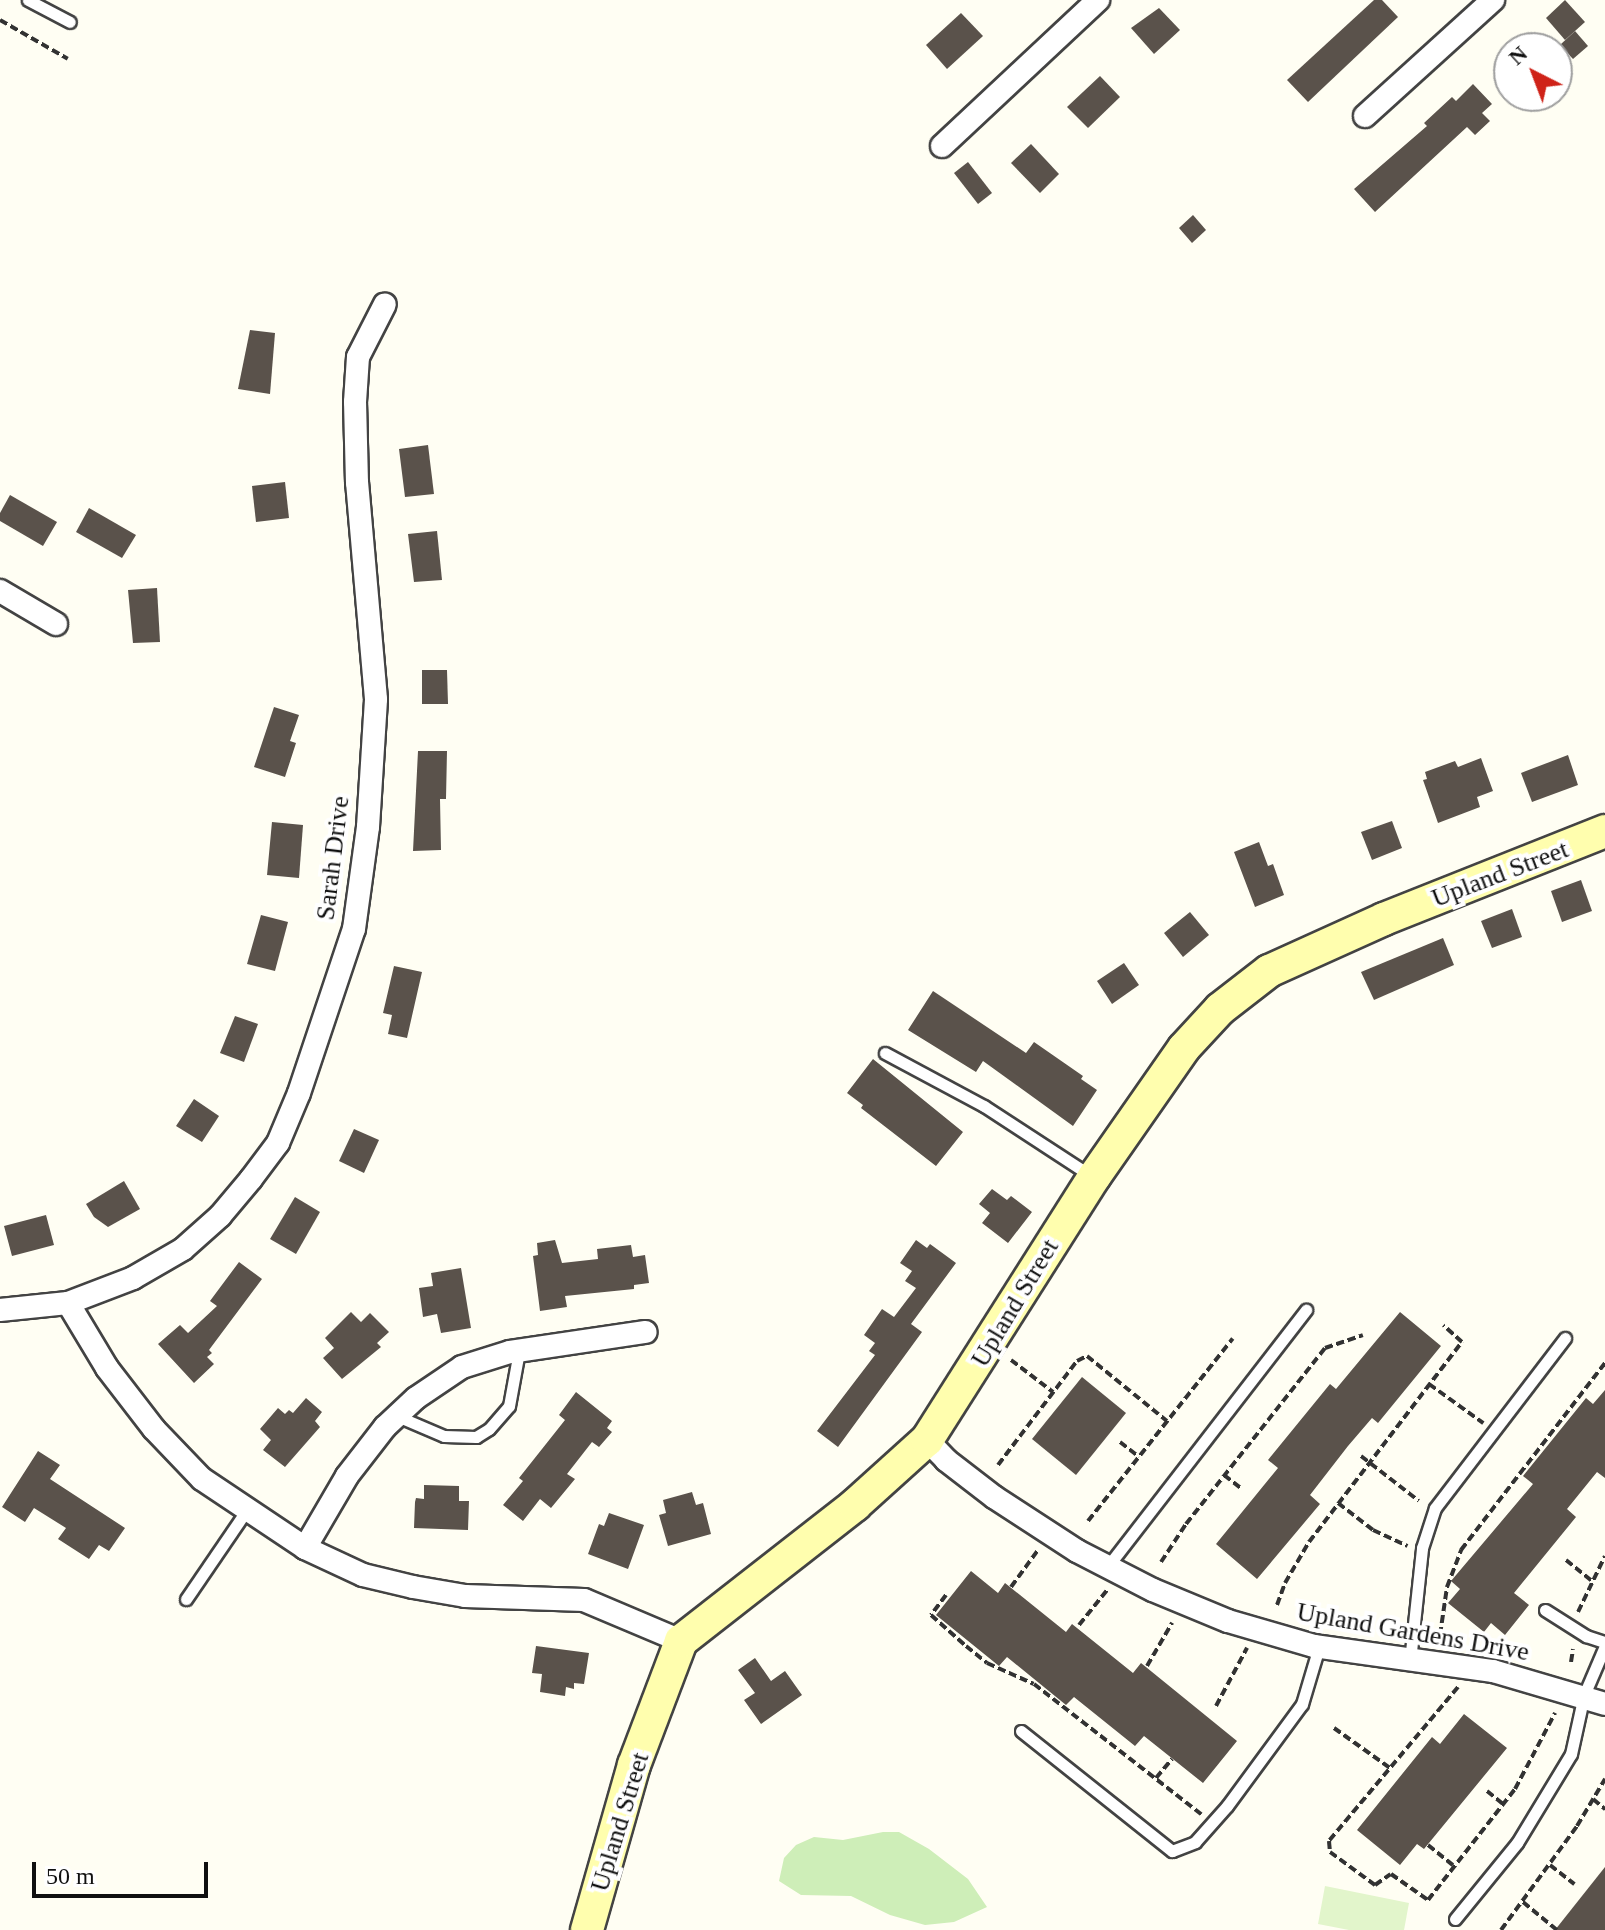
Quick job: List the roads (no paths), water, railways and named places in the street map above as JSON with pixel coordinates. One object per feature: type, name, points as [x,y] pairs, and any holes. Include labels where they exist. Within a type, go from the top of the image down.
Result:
[{"type":"street","points":[[942,146],[1098,0]]},
{"type":"street","points":[[1365,116],[1493,0]]},
{"type":"street","name":"Sarah Drive","points":[[0,1310],[68,1303],[133,1278],[183,1249],[220,1216],[278,1143],[331,1001],[354,929],[368,827],[376,699],[357,483],[355,402],[358,357],[385,304]]},
{"type":"street","points":[[0,591],[56,624]]},
{"type":"street","name":"Upland Street","points":[[587,1930],[634,1765],[681,1641],[855,1505],[927,1440],[1094,1177],[1184,1048],[1249,984],[1269,971],[1384,919],[1605,831]]},
{"type":"street","points":[[68,1303],[107,1368],[154,1429],[202,1479],[305,1548],[363,1575],[413,1587],[465,1596],[584,1600],[681,1641]]},
{"type":"street","points":[[305,1548],[347,1476],[397,1416],[416,1398],[462,1367],[519,1351],[646,1332]]},
{"type":"street","name":"Upland Gardens Drive","points":[[927,1440],[946,1460],[994,1497],[1108,1577],[1228,1621],[1319,1647],[1410,1662],[1493,1671],[1584,1695],[1605,1704]]},
{"type":"lane","points":[[28,0],[70,22]]},
{"type":"lane","points":[[885,1053],[984,1106],[1094,1177]]},
{"type":"lane","points":[[1108,1577],[1306,1310]]},
{"type":"lane","points":[[1410,1662],[1421,1551],[1435,1508],[1565,1338]]},
{"type":"lane","points":[[397,1416],[444,1436],[476,1437],[489,1429],[509,1406],[519,1351]]},
{"type":"lane","points":[[186,1599],[246,1511]]},
{"type":"lane","points":[[1455,1919],[1517,1843],[1571,1754],[1584,1695],[1605,1644],[1545,1610]]},
{"type":"lane","points":[[1021,1731],[1172,1851],[1195,1842],[1302,1704],[1319,1647]]}]
